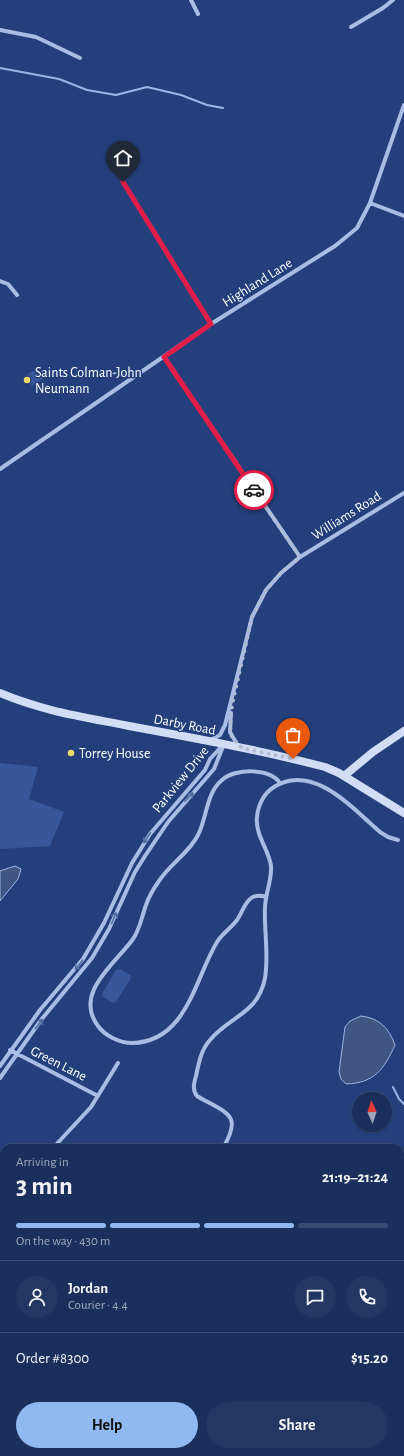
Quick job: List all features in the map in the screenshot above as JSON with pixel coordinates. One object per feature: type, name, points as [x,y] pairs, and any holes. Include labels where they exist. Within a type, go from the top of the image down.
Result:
[{"type":"main road","name":"Darby Road","points":[[0,693],[24,703],[56,713],[224,744],[325,767],[344,776],[404,813]]},
{"type":"main road","points":[[344,776],[373,752],[404,731]]},
{"type":"street","points":[[191,0],[198,14]]},
{"type":"street","points":[[351,27],[383,8],[393,0]]},
{"type":"street","points":[[0,30],[36,37],[80,58]]},
{"type":"street","name":"Highland Lane","points":[[0,469],[211,324],[334,246],[357,228],[370,203],[404,105]]},
{"type":"street","points":[[123,182],[211,324]]},
{"type":"street","points":[[370,203],[404,216]]},
{"type":"street","points":[[0,281],[8,284],[17,295]]},
{"type":"street","points":[[164,357],[300,557]]},
{"type":"street","name":"Williams Road","points":[[205,741],[213,739],[220,734],[225,725],[232,705],[252,617],[266,590],[281,573],[300,557],[404,492]]},
{"type":"street","name":"Williams Road","points":[[232,705],[231,736],[234,742],[242,748]]},
{"type":"street","name":"Parkview Drive","points":[[0,1066],[10,1050],[43,1007],[83,959],[104,923],[133,861],[150,834],[171,807],[202,773],[210,759],[224,744]]},
{"type":"street","name":"Parkview Drive","points":[[0,1078],[48,1012],[84,970],[101,944],[140,864],[152,844],[176,812],[217,765],[224,744]]},
{"type":"street","points":[[266,897],[261,895],[254,896],[244,905],[237,919],[217,941],[188,1005],[180,1016],[164,1032],[143,1041],[126,1043],[106,1034],[98,1026],[93,1017],[91,1002],[98,980],[108,966],[136,934],[147,903],[160,879],[185,853],[198,834],[207,806],[217,785],[231,774],[243,772],[272,776],[280,783]]},
{"type":"street","points":[[225,1144],[232,1133],[232,1120],[228,1115],[197,1096],[194,1091],[194,1084],[200,1057],[207,1044],[217,1033],[251,1007],[261,992],[265,978],[266,897],[271,874],[271,864],[258,827],[257,816],[260,802],[270,789],[280,783],[299,780],[324,787],[337,795],[380,832],[388,837],[398,840]]},
{"type":"street","points":[[171,807],[176,812]]},
{"type":"street","points":[[133,861],[140,864]]},
{"type":"street","points":[[43,1007],[48,1012]]},
{"type":"street","name":"Green Lane","points":[[10,1050],[98,1096]]},
{"type":"street","name":"Green Lane","points":[[57,1144],[91,1107],[118,1063]]},
{"type":"shaded area","points":[[32,371],[38,371],[43,379],[32,386],[25,376]]},
{"type":"shaded area","points":[[0,763],[38,767],[29,799],[64,812],[50,846],[0,849]]},
{"type":"shaded area","points":[[15,866],[21,869],[18,879],[0,901],[0,871]]},
{"type":"shaded area","points":[[120,969],[130,975],[131,978],[116,1002],[113,1003],[103,997],[102,994],[116,970]]},
{"type":"shaded area","points":[[361,1016],[373,1019],[382,1025],[390,1034],[395,1045],[382,1068],[371,1078],[356,1083],[346,1084],[341,1079],[339,1072],[345,1027],[350,1021]]},
{"type":"waterway","points":[[0,68],[59,79],[87,90],[116,95],[147,87],[181,95],[207,105],[223,108]]},
{"type":"waterway","points":[[393,1087],[399,1099],[404,1104]]},
{"type":"way so far","points":[[254,490],[300,557],[281,573],[266,590],[252,617],[232,705],[230,732],[234,742],[242,748],[293,759]]},
{"type":"place","name":"Saints Colman-John Neumann","points":[[27,380]]},
{"type":"place","name":"Torrey House","points":[[71,753]]},
{"type":"route","points":[[123,182],[211,324],[164,357],[254,490]]}]
